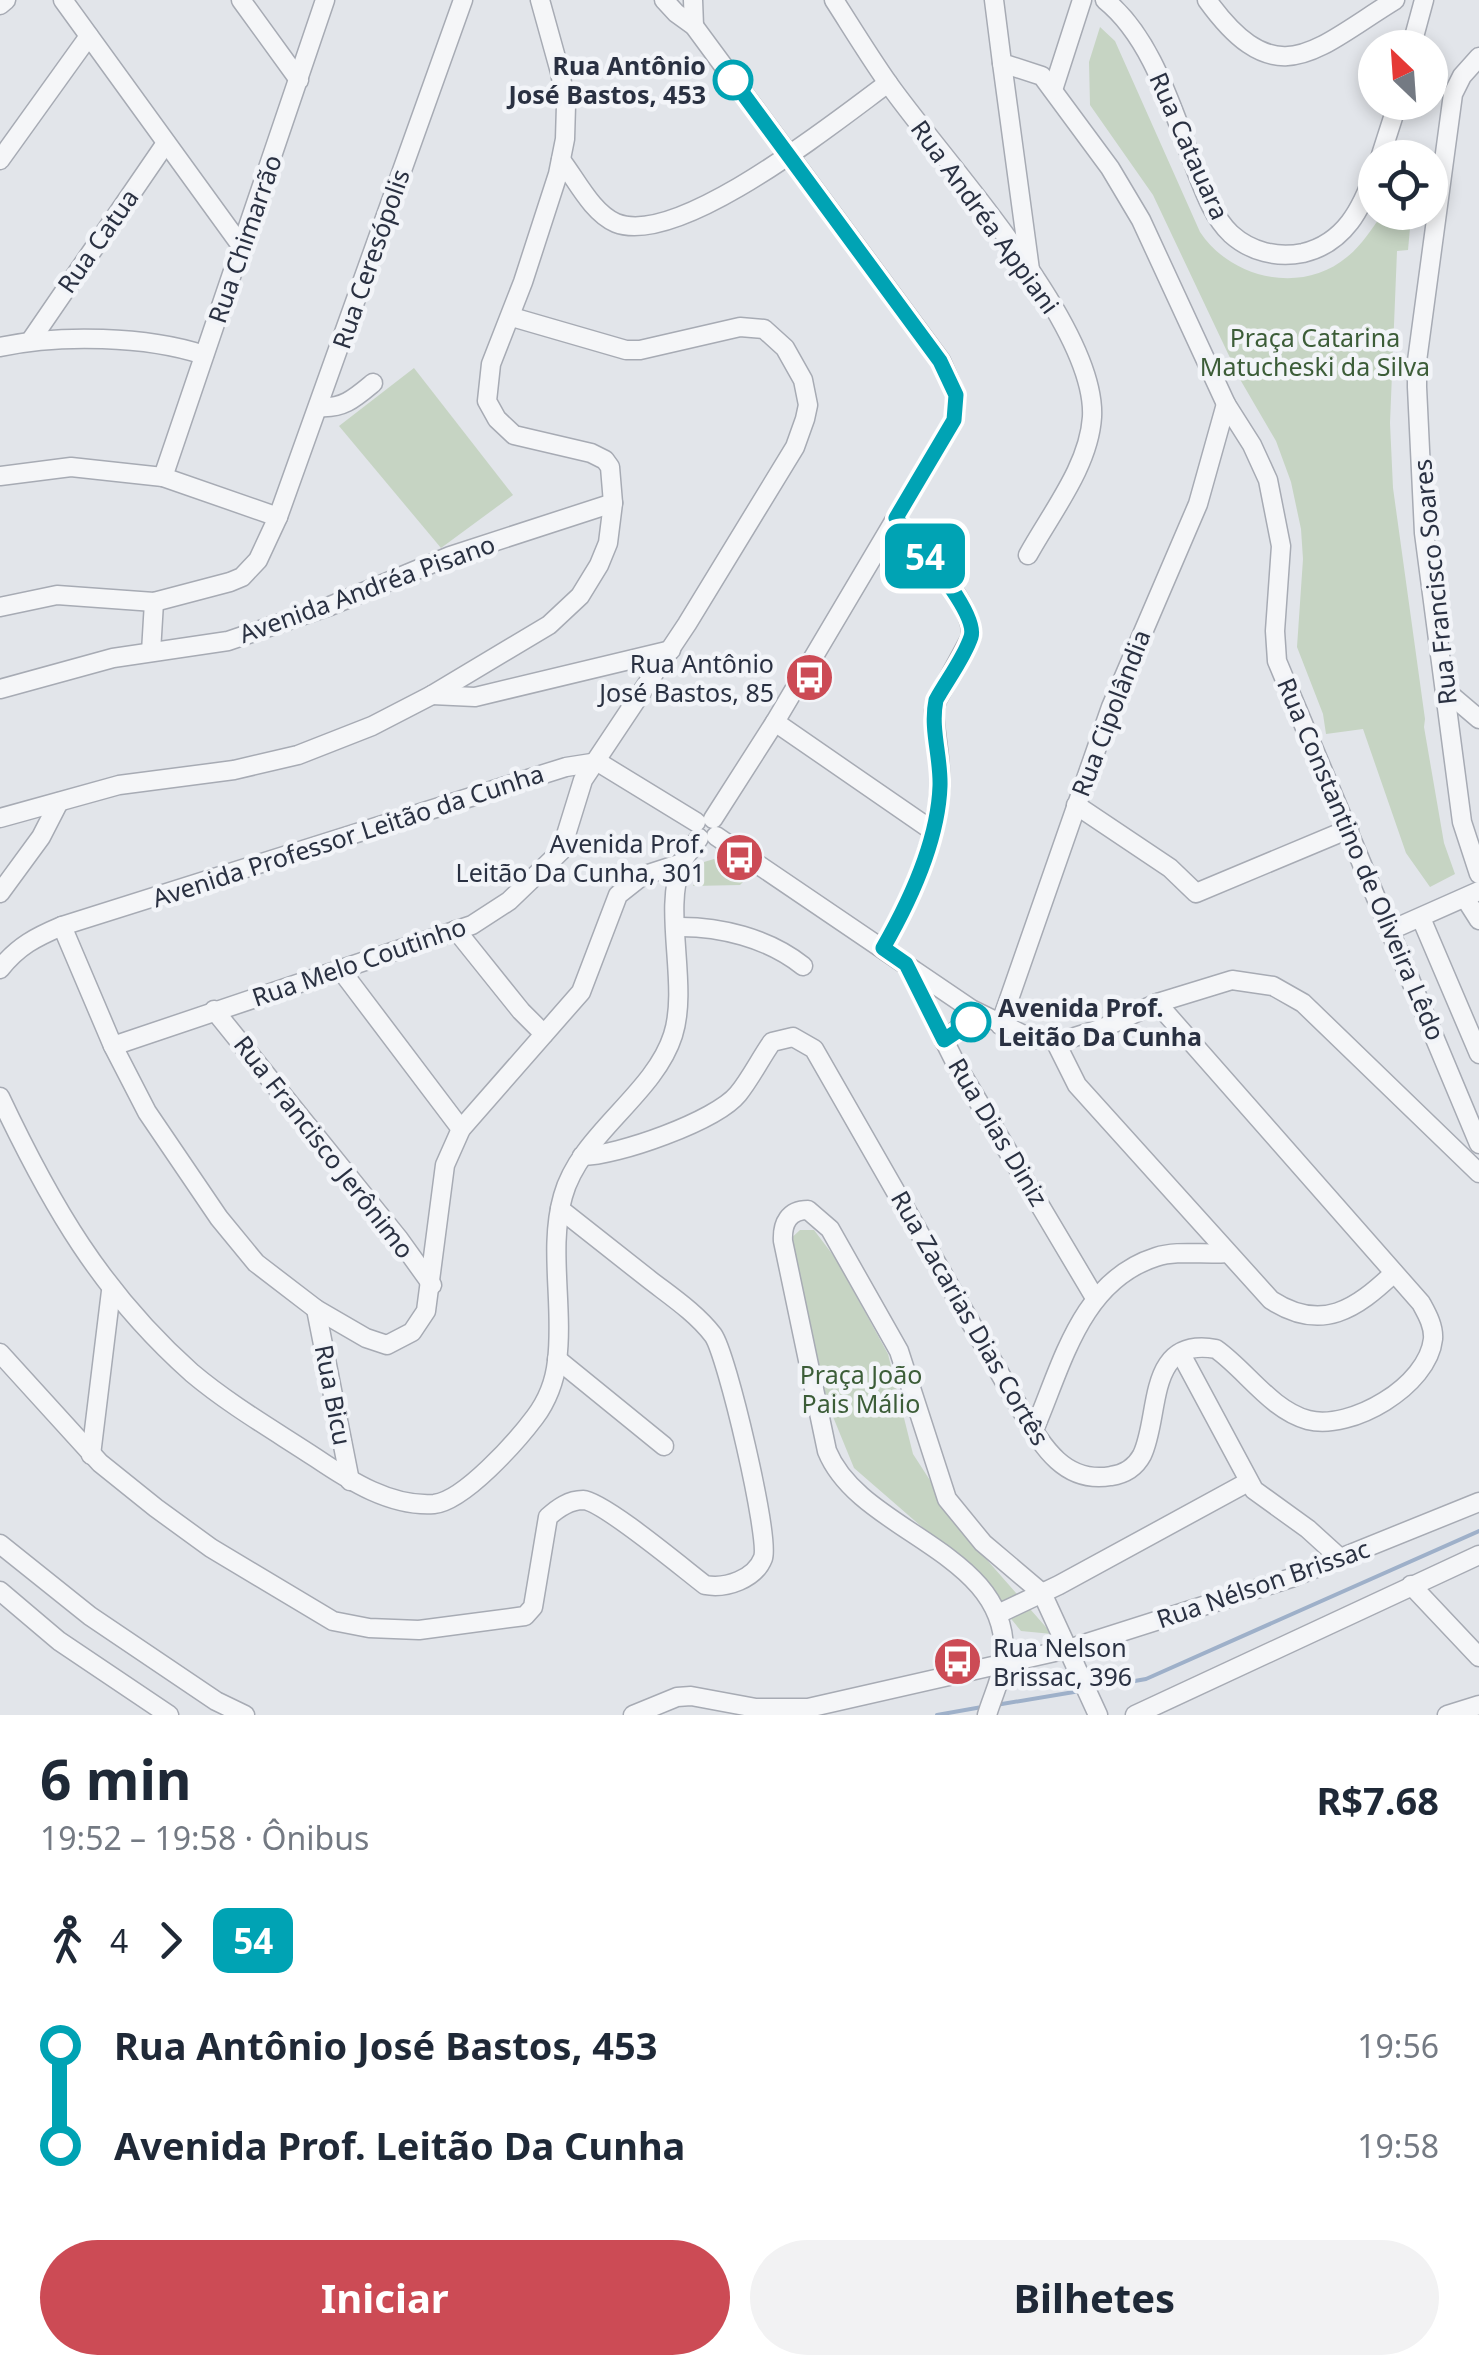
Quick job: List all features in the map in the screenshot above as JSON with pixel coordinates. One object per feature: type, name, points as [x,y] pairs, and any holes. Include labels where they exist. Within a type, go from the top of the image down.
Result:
[{"type":"street","points":[[63,0],[242,247]]},
{"type":"street","points":[[241,0],[299,80]]},
{"type":"street","name":"Rua Chimarrão","points":[[162,477],[325,0]]},
{"type":"street","name":"Rua Ceresópolis","points":[[0,607],[57,595],[154,602],[242,577],[258,560],[319,407],[462,0]]},
{"type":"street","points":[[0,818],[149,779],[270,763],[372,726],[549,626],[580,596],[604,554],[613,503],[610,468],[605,460],[591,453],[525,440],[504,426],[487,401],[488,376],[512,317],[561,160],[566,105],[540,0]]},
{"type":"street","points":[[0,1096],[36,1173],[111,1291],[209,1386],[350,1481],[382,1495],[426,1504],[454,1497],[498,1458],[536,1416],[550,1389],[558,1360],[560,1209],[568,1181],[582,1156],[616,1118],[672,1039],[679,1004],[676,927],[682,863],[775,722],[954,420],[956,395],[940,361],[694,26],[664,0]]},
{"type":"street","points":[[693,0],[694,26]]},
{"type":"street","name":"Rua Andréa Appiani","points":[[834,0],[888,83],[1030,271],[1082,361],[1090,387],[1090,429],[1077,467],[1028,555]]},
{"type":"street","points":[[847,20],[852,0]]},
{"type":"street","points":[[994,0],[1030,271]]},
{"type":"street","points":[[1053,90],[1082,0]]},
{"type":"street","name":"Rua Catauara","points":[[1105,0],[1134,30],[1213,209],[1233,236],[1265,253],[1304,252],[1328,244],[1358,211]]},
{"type":"street","points":[[1207,0],[1242,41],[1282,58],[1312,49],[1396,0]]},
{"type":"street","points":[[1416,30],[1424,0]]},
{"type":"street","points":[[0,160],[89,36]]},
{"type":"street","name":"Rua Francisco Soares","points":[[1445,140],[1453,94],[1462,76],[1479,58]]},
{"type":"street","name":"Rua Constantino de Oliveira Lêdo","points":[[1002,63],[1036,72],[1110,168],[1141,220],[1226,404],[1249,438],[1268,480],[1282,574],[1275,631],[1276,661],[1391,930],[1472,1099],[1479,1144]]},
{"type":"street","points":[[561,160],[602,214],[620,224],[642,227],[716,200],[888,83]]},
{"type":"street","name":"Rua Catua","points":[[31,340],[166,143]]},
{"type":"street","name":"Rua Francisco Soares","points":[[1431,230],[1417,361],[1424,533],[1462,822],[1479,874]]},
{"type":"street","name":"Rua Melo Coutinho","points":[[113,1046],[472,925],[509,901],[561,851],[578,791],[671,650],[795,448],[808,405],[803,380],[784,348],[764,329],[740,327],[626,350],[512,317]]},
{"type":"street","points":[[0,346],[31,340],[120,342],[204,355]]},
{"type":"street","points":[[319,407],[335,408],[350,402],[373,382]]},
{"type":"street","name":"Rua Cipolândia","points":[[993,1021],[1130,656],[1198,504],[1226,404]]},
{"type":"street","points":[[0,476],[70,467],[162,477],[278,517]]},
{"type":"street","name":"Avenida Andréa Pisano","points":[[0,688],[62,670],[228,641],[330,606],[450,556],[613,503]]},
{"type":"street","points":[[883,948],[909,896],[933,831],[940,788],[936,700],[971,637],[972,628],[956,596],[896,518]]},
{"type":"street","points":[[151,652],[154,602]]},
{"type":"street","points":[[432,695],[475,697],[671,650]]},
{"type":"street","points":[[1446,691],[1479,719]]},
{"type":"street","points":[[775,722],[933,831]]},
{"type":"street","points":[[598,762],[706,829],[993,1021],[1032,1039],[1055,1041],[1103,1028],[1157,1003],[1232,980],[1262,983],[1287,992],[1479,1172]]},
{"type":"street","name":"Avenida Professor Leitão da Cunha","points":[[0,969],[14,951],[62,926],[539,772],[598,762]]},
{"type":"street","points":[[0,892],[42,837],[59,802]]},
{"type":"street","points":[[1076,804],[1170,868],[1196,893],[1349,829]]},
{"type":"street","points":[[62,926],[113,1046],[147,1112],[219,1218],[256,1262],[316,1309],[366,1338],[387,1345],[399,1341],[422,1320],[432,1285],[445,1165],[461,1129],[588,981],[618,895],[642,876],[682,863]]},
{"type":"street","points":[[1391,930],[1472,894],[1479,920]]},
{"type":"street","points":[[1421,918],[1479,1054]]},
{"type":"street","points":[[676,927],[700,926],[745,936],[803,966]]},
{"type":"street","points":[[456,930],[544,1034]]},
{"type":"street","name":"Rua Dias Diniz","points":[[906,964],[944,1040],[1095,1298]]},
{"type":"street","points":[[340,969],[461,1129]]},
{"type":"street","points":[[1157,1003],[1421,1303],[1430,1322],[1432,1342],[1425,1362],[1412,1380],[1380,1404],[1330,1422],[1304,1419],[1288,1411],[1216,1350],[1201,1348],[1181,1354],[1248,1482],[1260,1496],[1308,1529],[1342,1559]]},
{"type":"street","name":"Rua Francisco Jerônimo","points":[[214,1010],[432,1285]]},
{"type":"street","points":[[944,1040],[960,1026],[993,1021]]},
{"type":"street","name":"Rua Zacarias Dias Cortês","points":[[582,1156],[606,1155],[710,1117],[738,1094],[772,1042],[792,1036],[814,1049],[1034,1430],[1066,1469],[1094,1478],[1124,1474],[1144,1451],[1162,1373],[1181,1354]]},
{"type":"street","points":[[1055,1041],[1077,1084],[1260,1291],[1285,1309],[1318,1317],[1342,1312],[1394,1273]]},
{"type":"street","points":[[0,1353],[91,1454],[156,1508],[211,1548],[333,1621],[419,1630],[525,1616],[533,1607],[548,1517],[566,1503],[579,1500],[589,1501],[628,1527],[705,1585],[721,1587],[741,1580],[761,1563],[765,1547],[749,1462],[719,1344],[693,1313],[560,1209]]},
{"type":"street","points":[[987,1715],[1003,1662],[998,1614],[986,1595],[952,1561],[858,1496],[832,1464],[783,1241],[782,1231],[792,1214],[808,1210],[830,1228],[881,1315],[904,1366],[947,1499],[984,1543],[1042,1593],[1098,1715]]},
{"type":"street","points":[[1034,1430],[1082,1316],[1095,1298],[1139,1265],[1158,1256],[1226,1254]]},
{"type":"street","points":[[91,1454],[111,1291]]},
{"type":"street","name":"Rua Bicu","points":[[316,1309],[350,1481]]},
{"type":"street","points":[[558,1360],[664,1446]]},
{"type":"street","points":[[998,1614],[1248,1482]]},
{"type":"street","name":"Rua Nélson Brissac","points":[[633,1715],[676,1697],[691,1696],[756,1708],[808,1708],[1068,1649],[1291,1578],[1479,1502]]},
{"type":"street","points":[[0,1544],[90,1616],[216,1701],[245,1715]]},
{"type":"street","points":[[1135,1715],[1479,1554]]},
{"type":"street","points":[[1411,1584],[1479,1657]]},
{"type":"street","points":[[0,1592],[59,1641],[169,1715]]},
{"type":"street","points":[[1447,1715],[1479,1705]]},
{"type":"green space","name":"Praça Catarina Matucheski da Silva","points":[[1100,27],[1115,41],[1200,232],[1213,248],[1248,271],[1289,278],[1309,276],[1347,257],[1371,230],[1410,230],[1408,250],[1397,251],[1390,423],[1393,488],[1424,727],[1444,843],[1455,874],[1430,887],[1406,853],[1363,729],[1326,734],[1323,714],[1297,647],[1303,559],[1291,482],[1276,441],[1241,381],[1153,195],[1090,105],[1089,62]]},
{"type":"green space","points":[[414,368],[513,495],[441,548],[339,426]]},
{"type":"green space","points":[[714,859],[746,879],[740,885],[693,886],[704,862]]},
{"type":"green space","name":"Praça João Pais Málio","points":[[800,1230],[814,1230],[836,1259],[888,1354],[913,1454],[966,1536],[1052,1634],[1021,1631],[945,1547],[854,1468],[829,1407],[786,1243]]},
{"type":"waterway","points":[[1095,1688],[1146,1679],[1479,1531]]},
{"type":"waterway","points":[[996,1705],[1080,1691]]},
{"type":"waterway","points":[[937,1715],[982,1707]]},
{"type":"bus line","name":"54","points":[[733,80],[940,361],[956,395],[954,420],[896,518],[956,596],[970,618],[972,632],[936,700],[934,726],[940,788],[934,829],[909,896],[883,948],[906,964],[944,1040],[971,1022]]},
{"type":"place","name":"Rua Antônio José Bastos, 453","points":[[733,80]]},
{"type":"place","name":"Rua Antônio José Bastos, 85","points":[[809,678]]},
{"type":"place","name":"Avenida Prof. Leitão Da Cunha, 301","points":[[740,858]]},
{"type":"place","name":"Avenida Prof. Leitão Da Cunha","points":[[971,1022]]},
{"type":"place","name":"Rua Nelson Brissac, 396","points":[[958,1662]]}]
